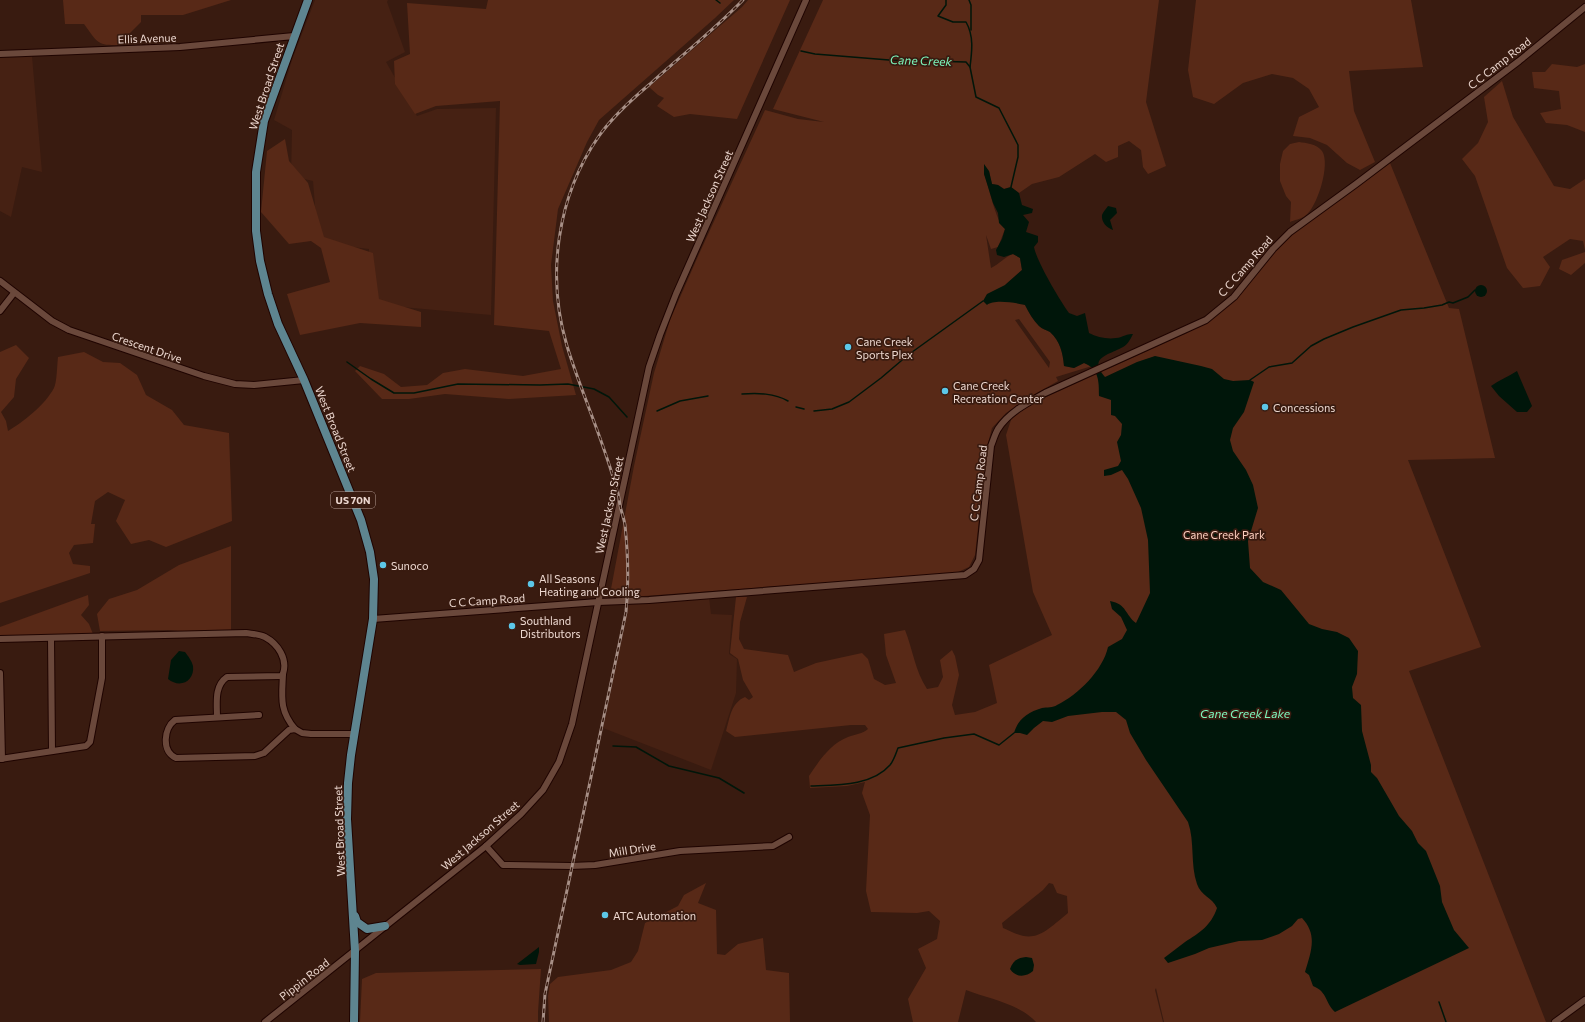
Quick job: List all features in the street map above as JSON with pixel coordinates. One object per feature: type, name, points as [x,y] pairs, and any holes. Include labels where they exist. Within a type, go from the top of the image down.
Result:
[{"type":"main road","name":"West Broad Street","points":[[308,0],[264,121],[256,172],[256,231],[260,262],[268,294],[278,324],[304,380],[361,520],[370,552],[374,579],[374,619],[354,734],[348,783],[347,819],[355,951],[354,1022]]},
{"type":"main road","points":[[353,912],[357,922],[367,929],[385,926]]},
{"type":"street","name":"West Jackson Street","points":[[355,951],[486,846],[521,814],[543,790],[559,762],[572,724],[649,368],[676,294],[806,0]]},
{"type":"street","name":"C C Camp Road","points":[[374,619],[598,602],[650,600],[965,575],[974,569],[978,560],[991,446],[997,430],[1005,420],[1028,403],[1206,320],[1234,296],[1273,248],[1290,232],[1519,61],[1585,7]]},
{"type":"street","name":"Ellis Avenue","points":[[0,54],[180,47],[294,36]]},
{"type":"street","name":"Crescent Drive","points":[[0,281],[52,321],[69,330],[215,380],[235,384],[254,385],[304,380]]},
{"type":"street","points":[[0,311],[14,293]]},
{"type":"street","points":[[0,639],[238,633],[258,634],[264,637],[279,650],[284,658],[285,669],[282,708],[284,715],[295,729],[302,733],[311,734],[354,734]]},
{"type":"street","points":[[0,673],[1,759],[86,746],[90,742],[102,678],[102,636]]},
{"type":"street","points":[[51,638],[52,751]]},
{"type":"street","points":[[217,717],[218,687],[221,681],[227,677],[281,676],[284,674]]},
{"type":"street","points":[[259,716],[175,720],[171,723],[167,733],[166,745],[172,756],[176,758],[255,756],[264,753],[289,730],[295,729]]},
{"type":"street","name":"Mill Drive","points":[[486,846],[503,865],[571,866],[595,865],[680,852],[773,846],[789,837]]},
{"type":"street","name":"Pippin Road","points":[[265,1022],[355,951]]},
{"type":"street","points":[[1554,1022],[1585,1000]]},
{"type":"shaded area","points":[[315,0],[388,0],[387,2],[405,52],[386,62],[417,116],[437,109],[496,108],[491,315],[368,304],[369,249],[318,243],[313,181],[291,176],[292,130],[274,120],[292,60]]},
{"type":"shaded area","points":[[32,56],[42,172],[22,167],[11,217],[0,211],[0,57]]},
{"type":"shaded area","points":[[709,597],[711,614],[732,615],[729,654],[737,659],[736,693],[711,770],[603,728],[629,604]]},
{"type":"green space","points":[[63,0],[231,0],[183,15],[141,15],[141,22],[130,33],[122,45],[107,45],[99,42],[84,24],[65,24]]},
{"type":"green space","points":[[488,0],[734,0],[599,120],[587,142],[558,209],[551,265],[553,301],[562,346],[576,395],[509,399],[445,394],[409,399],[382,399],[355,371],[360,366],[384,374],[401,387],[427,385],[443,373],[465,369],[523,376],[561,369],[549,331],[494,325],[500,101],[436,106],[415,114],[395,84],[394,61],[410,54],[407,3],[486,9]]},
{"type":"green space","points":[[748,0],[790,0],[737,119],[690,114],[674,117],[657,106],[664,98],[649,87],[742,7]]},
{"type":"green space","name":"Cane Creek Sports Plex","points":[[823,0],[1159,0],[1146,102],[1166,166],[1148,174],[1143,167],[1141,150],[1129,141],[1118,146],[1118,157],[1106,162],[1095,154],[1059,177],[1032,184],[1019,193],[1011,187],[1004,189],[998,185],[992,184],[989,171],[984,174],[998,219],[1005,229],[998,247],[991,249],[986,235],[991,268],[1013,254],[1020,258],[1022,270],[1005,285],[1014,302],[1025,305],[1037,324],[1050,332],[1056,339],[1063,356],[1064,366],[1074,368],[1084,363],[1092,366],[1056,377],[1058,381],[1006,413],[992,428],[987,447],[975,555],[969,567],[956,573],[617,598],[612,596],[611,589],[634,466],[654,373],[670,320],[765,110],[798,119],[824,122],[773,109]],"holes":[[[1019,319],[1050,362],[1049,368],[1015,320]]]},
{"type":"green space","points":[[1196,0],[1411,0],[1423,67],[1349,71],[1354,111],[1375,162],[1360,170],[1347,163],[1327,145],[1310,138],[1293,136],[1299,117],[1319,107],[1309,89],[1293,78],[1272,74],[1243,83],[1214,104],[1193,97],[1188,70]]},
{"type":"green space","points":[[1552,64],[1577,67],[1585,64],[1585,132],[1567,125],[1546,123],[1540,113],[1561,109],[1559,91],[1534,88],[1532,72],[1545,72]]},
{"type":"green space","points":[[1502,81],[1513,117],[1554,186],[1570,189],[1585,179],[1585,250],[1583,241],[1570,239],[1543,257],[1550,267],[1540,286],[1523,288],[1507,268],[1475,176],[1462,159],[1478,143],[1488,122],[1484,97]]},
{"type":"green space","points":[[285,139],[289,161],[308,183],[324,237],[373,253],[379,299],[421,312],[421,327],[360,323],[300,335],[287,294],[330,282],[321,248],[311,241],[289,244],[261,212],[267,151]]},
{"type":"green space","points":[[1299,142],[1311,144],[1322,151],[1325,166],[1324,175],[1318,195],[1310,211],[1302,218],[1290,222],[1291,202],[1286,196],[1280,181],[1280,164],[1283,151],[1290,144]]},
{"type":"green space","name":"Cane Creek Park","points":[[1390,163],[1449,308],[1459,309],[1495,458],[1408,460],[1481,647],[1409,671],[1546,1022],[1164,1022],[1156,988],[1155,990],[1163,1022],[1036,1022],[1021,1010],[1003,1002],[966,990],[958,1022],[913,1022],[908,999],[926,968],[918,949],[937,939],[940,921],[929,911],[917,913],[871,912],[866,891],[870,815],[862,793],[865,782],[847,786],[810,788],[809,776],[830,748],[848,737],[868,729],[865,725],[851,725],[735,737],[726,731],[730,716],[737,703],[745,697],[749,700],[753,697],[743,680],[738,659],[730,653],[736,597],[747,597],[740,622],[739,639],[744,649],[788,655],[794,672],[816,663],[862,653],[868,659],[874,679],[885,685],[896,683],[886,655],[884,634],[905,630],[917,668],[927,689],[938,687],[943,677],[940,660],[952,650],[955,656],[959,675],[952,705],[955,715],[975,712],[997,703],[989,665],[1052,635],[1033,592],[1006,435],[1012,417],[1035,402],[1187,333],[1213,318],[1236,297],[1283,241]],"holes":[[[1049,883],[1053,884],[1057,893],[1067,896],[1068,913],[1051,927],[1037,935],[1021,935],[1003,928],[1002,923],[1043,890]]]},
{"type":"green space","points":[[1585,252],[1585,263],[1571,275],[1559,269],[1562,260]]},
{"type":"green space","points":[[16,345],[29,358],[16,379],[14,397],[1,412],[6,421],[8,431],[33,412],[50,394],[56,382],[58,357],[84,352],[103,362],[120,363],[137,375],[146,395],[172,410],[184,425],[229,433],[232,521],[166,547],[149,540],[131,544],[116,521],[125,500],[108,492],[95,501],[91,524],[95,524],[93,543],[74,545],[69,553],[73,564],[90,566],[90,573],[0,603],[0,352]]},
{"type":"green space","points":[[231,546],[231,635],[169,630],[100,631],[97,614],[109,599],[137,590],[179,565]]},
{"type":"green space","points":[[88,595],[89,605],[81,615],[89,624],[95,639],[0,636],[0,627]]},
{"type":"green space","points":[[706,883],[698,903],[716,910],[717,954],[725,955],[738,944],[763,938],[766,970],[789,973],[790,1022],[549,1022],[548,996],[550,984],[558,977],[611,970],[631,962],[638,951],[645,923],[678,906],[684,895]]},
{"type":"green space","points":[[541,969],[538,1022],[360,1022],[362,979],[376,973]]},
{"type":"water","name":"Cane Creek Lake","points":[[984,164],[989,171],[992,184],[998,185],[1004,189],[1011,187],[1019,193],[1022,205],[1033,209],[1032,213],[1023,215],[1029,222],[1026,232],[1038,236],[1038,242],[1034,247],[1039,262],[1069,313],[1077,316],[1085,313],[1089,333],[1096,336],[1113,338],[1133,334],[1125,346],[1106,355],[1099,361],[1098,365],[1100,371],[1105,377],[1137,362],[1155,356],[1212,369],[1224,379],[1233,381],[1250,380],[1254,382],[1244,412],[1233,428],[1230,440],[1233,451],[1246,470],[1253,485],[1258,508],[1248,541],[1250,568],[1263,582],[1281,590],[1309,624],[1322,629],[1337,632],[1349,638],[1358,651],[1357,674],[1352,687],[1353,698],[1361,705],[1362,731],[1371,765],[1371,772],[1377,778],[1399,816],[1412,831],[1418,843],[1426,851],[1440,886],[1442,902],[1454,930],[1469,948],[1335,1012],[1329,1005],[1324,994],[1318,988],[1313,986],[1309,975],[1305,972],[1311,951],[1312,937],[1307,924],[1302,918],[1298,919],[1292,926],[1279,934],[1262,940],[1239,941],[1209,948],[1168,963],[1164,958],[1204,928],[1211,920],[1217,908],[1215,904],[1201,891],[1197,884],[1188,822],[1146,760],[1130,733],[1126,720],[1116,712],[1102,712],[1068,716],[1052,722],[1043,721],[1027,735],[1014,733],[1018,724],[1028,714],[1042,708],[1055,706],[1073,695],[1095,673],[1105,656],[1108,647],[1122,639],[1127,630],[1121,617],[1112,609],[1110,601],[1116,602],[1123,607],[1132,620],[1136,623],[1150,593],[1148,540],[1141,508],[1128,479],[1122,470],[1111,475],[1104,476],[1104,470],[1118,466],[1121,461],[1117,442],[1121,435],[1122,424],[1115,416],[1111,415],[1111,400],[1099,396],[1097,376],[1093,369],[1084,363],[1074,368],[1064,366],[1059,343],[1050,332],[1037,324],[1025,305],[995,302],[987,305],[983,301],[987,294],[1005,285],[1022,270],[1020,258],[1013,254],[1004,257],[997,255],[996,250],[1005,229],[999,223],[998,213],[993,203],[984,174]]},
{"type":"water","points":[[1108,206],[1116,208],[1117,213],[1110,220],[1113,230],[1109,228],[1102,220],[1102,214]]},
{"type":"water","points":[[1481,285],[1485,287],[1487,291],[1485,295],[1481,297],[1477,295],[1475,291],[1477,287]]},
{"type":"water","points":[[1517,371],[1532,406],[1527,412],[1517,412],[1499,396],[1491,386]]},
{"type":"water","points":[[179,651],[185,652],[191,660],[193,666],[192,676],[186,682],[182,683],[173,682],[168,679],[171,660]]},
{"type":"water","points":[[539,947],[536,964],[517,964]]},
{"type":"water","points":[[1020,958],[1032,958],[1034,965],[1033,971],[1021,976],[1012,972],[1010,969],[1012,964]]},
{"type":"waterway","name":"Cane Creek","points":[[716,0],[720,3]]},
{"type":"waterway","points":[[946,0],[946,5],[938,16],[953,22],[966,22],[969,27],[972,49],[970,67]]},
{"type":"waterway","points":[[969,0],[971,5],[971,30]]},
{"type":"waterway","name":"Cane Creek","points":[[801,51],[815,54],[889,60],[966,62],[970,67],[976,97],[999,108],[1018,145],[1018,157],[1011,187]]},
{"type":"waterway","points":[[1250,380],[1269,367],[1292,363],[1311,346],[1353,327],[1401,310],[1424,308],[1442,305],[1449,302],[1453,303],[1468,297],[1475,290]]},
{"type":"waterway","points":[[814,411],[832,409],[849,402],[908,355],[983,301]]},
{"type":"waterway","points":[[347,362],[394,393],[414,393],[458,384],[568,384],[594,389],[609,397],[627,417]]},
{"type":"waterway","points":[[742,394],[766,394],[777,396],[788,401]]},
{"type":"waterway","points":[[657,411],[680,401],[708,396]]},
{"type":"waterway","points":[[796,407],[804,409]]},
{"type":"waterway","points":[[811,786],[854,783],[874,777],[883,772],[890,765],[898,748],[944,738],[974,734],[999,745],[1014,733]]},
{"type":"waterway","points":[[613,746],[636,747],[669,766],[719,778],[744,793]]},
{"type":"waterway","points":[[1439,1002],[1446,1022]]},
{"type":"railway","points":[[543,1022],[545,994],[626,612],[628,579],[625,525],[618,494],[606,454],[567,346],[561,319],[557,292],[559,237],[573,184],[585,159],[604,129],[629,102],[743,0]]},
{"type":"place","name":"Cane Creek Sports Plex","points":[[848,347]]},
{"type":"place","name":"Cane Creek Recreation Center","points":[[945,391]]},
{"type":"place","name":"Concessions","points":[[1265,407]]},
{"type":"place","name":"Sunoco","points":[[383,565]]},
{"type":"place","name":"All Seasons Heating and Cooling","points":[[531,584]]},
{"type":"place","name":"Southland Distributors","points":[[512,626]]},
{"type":"place","name":"ATC Automation","points":[[605,915]]}]
